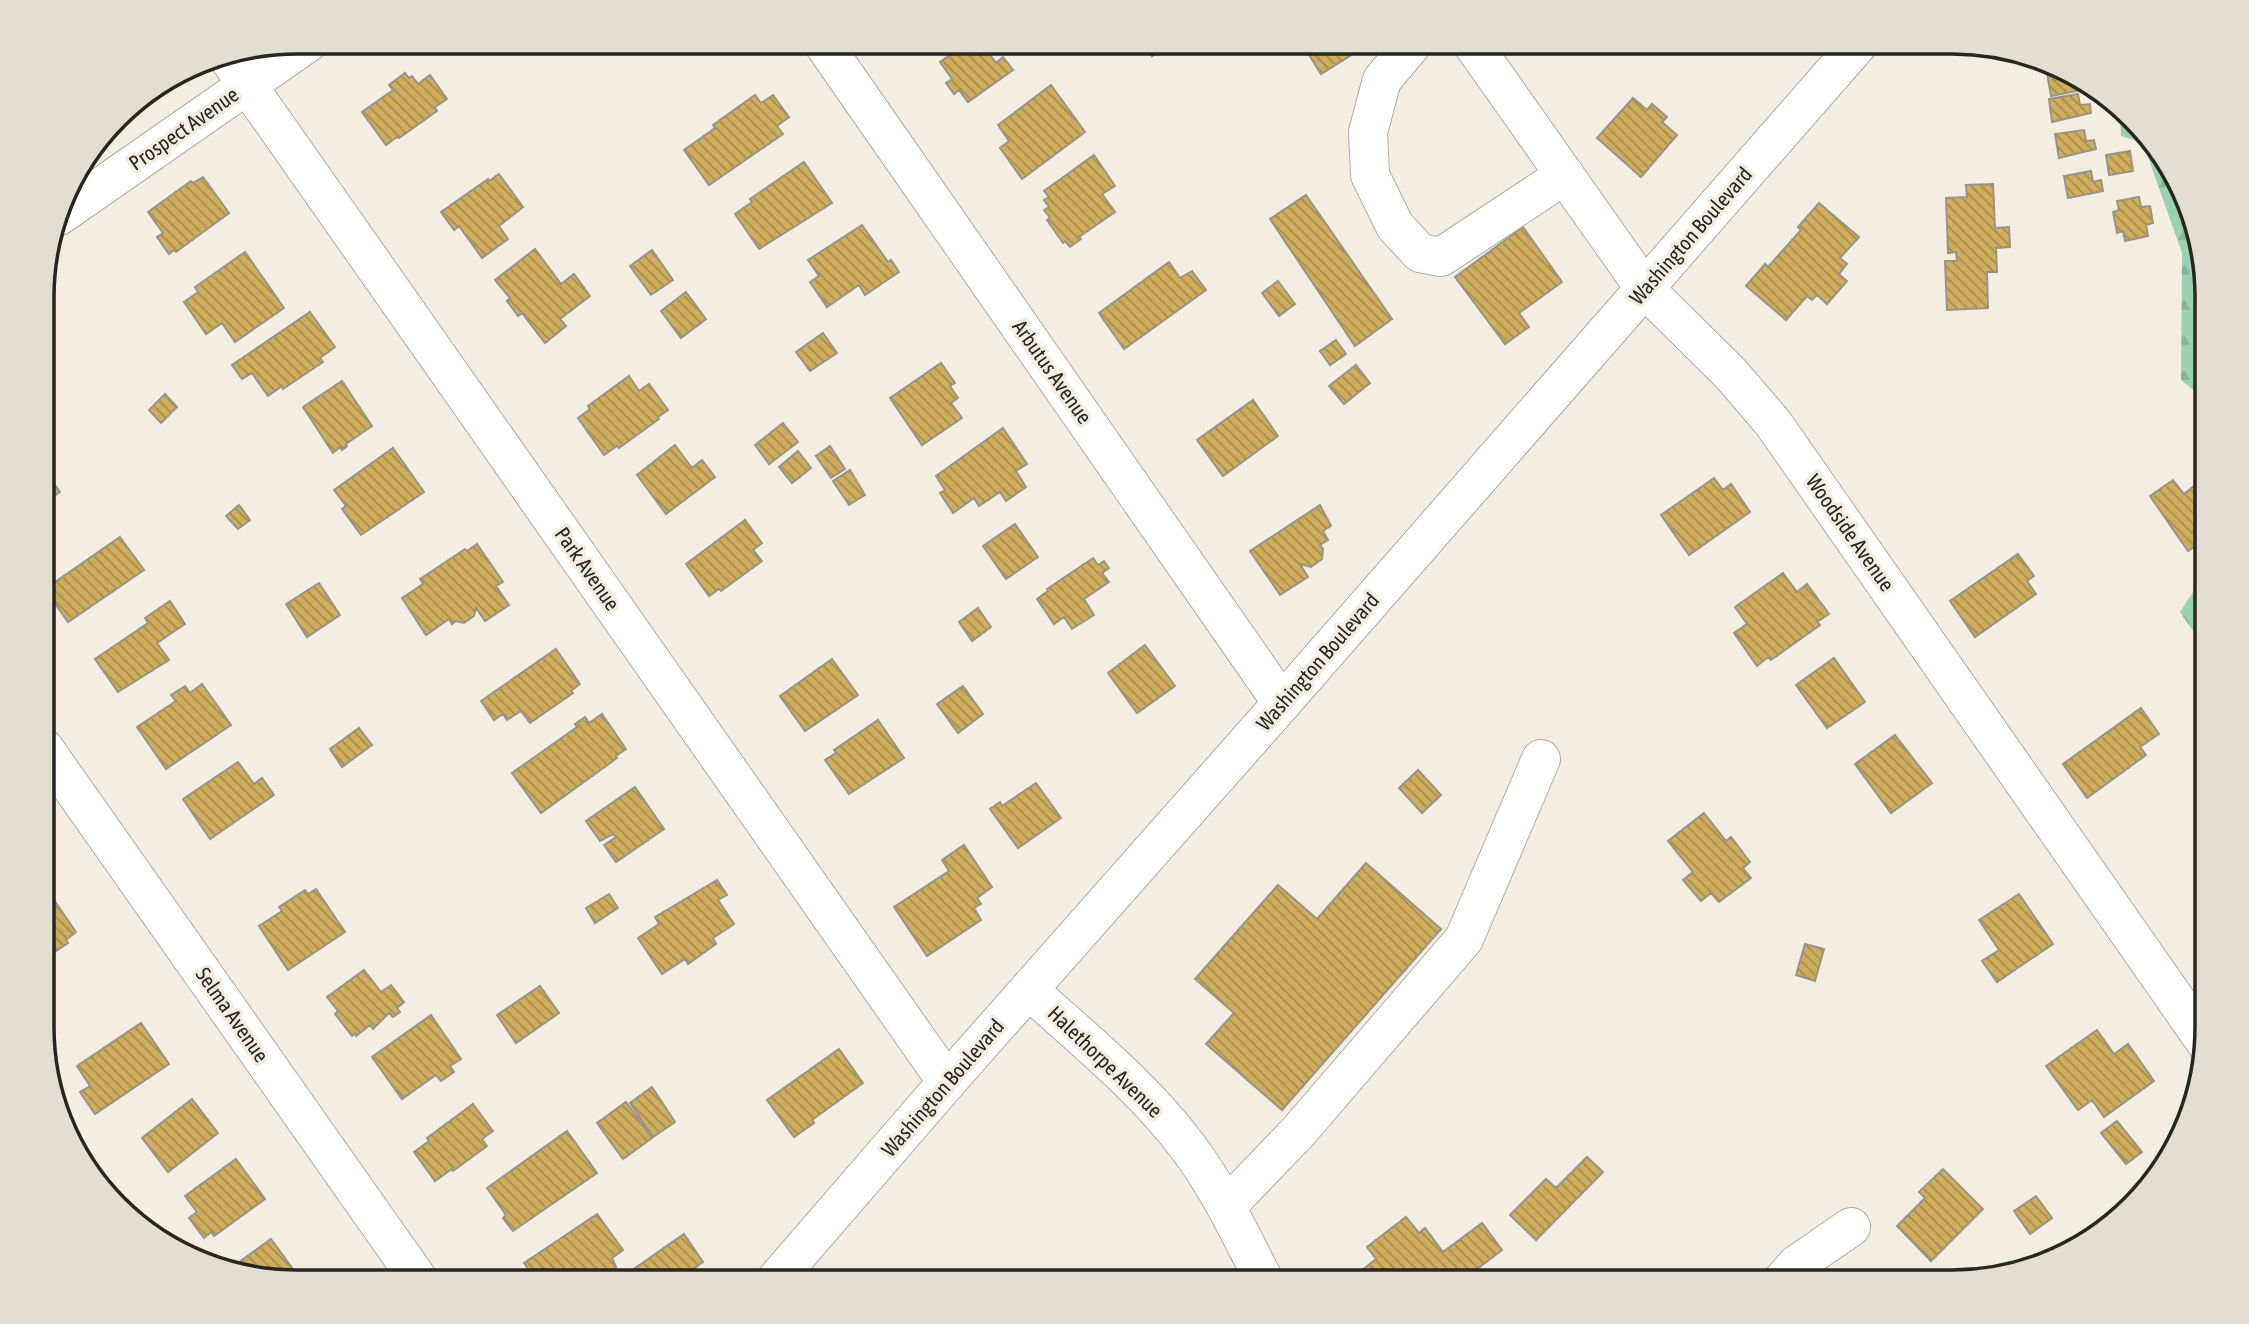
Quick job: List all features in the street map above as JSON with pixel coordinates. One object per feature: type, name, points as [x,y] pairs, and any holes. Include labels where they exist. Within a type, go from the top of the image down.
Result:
[{"type":"street","name":"Arbutus Avenue","points":[[830,54],[1282,703]]},
{"type":"street","points":[[1404,54],[1382,80],[1368,132],[1370,175],[1395,226],[1420,253],[1441,257],[1565,175]]},
{"type":"street","name":"Woodside Avenue","points":[[1479,54],[1645,289],[1731,374],[1773,423],[2194,1026]]},
{"type":"street","name":"Washington Boulevard","points":[[785,1270],[1850,54]]},
{"type":"street","name":"Prospect Avenue","points":[[73,205],[237,71],[276,55]]},
{"type":"street","name":"Park Avenue","points":[[237,71],[947,1082]]},
{"type":"street","points":[[1226,1207],[1298,1131],[1464,939],[1541,759]]},
{"type":"street","name":"Selma Avenue","points":[[54,762],[412,1270]]},
{"type":"street","name":"Halethorpe Avenue","points":[[1028,990],[1127,1078],[1159,1111],[1189,1149],[1226,1207],[1258,1269]]},
{"type":"street","points":[[1792,1269],[1851,1227]]},
{"type":"green space","points":[[2120,122],[2138,142],[2121,136]]},
{"type":"green space","points":[[2145,149],[2176,204],[2190,250],[2194,281],[2194,390],[2181,380],[2182,253]]},
{"type":"green space","points":[[2194,590],[2194,632],[2180,612]]},
{"type":"building","points":[[951,54],[990,54],[996,63],[1003,57],[1013,70],[968,102],[959,90],[954,94],[946,83],[952,79],[940,62]]},
{"type":"building","points":[[1308,54],[1353,54],[1321,74]]},
{"type":"building","points":[[405,73],[409,78],[412,76],[418,84],[430,75],[447,99],[435,107],[437,111],[386,145],[362,112],[393,90],[389,85]]},
{"type":"building","points":[[2047,74],[2079,91],[2051,96]]},
{"type":"building","points":[[1051,85],[1085,132],[1022,179],[1000,148],[1009,141],[998,125]]},
{"type":"building","points":[[2078,94],[2080,105],[2090,104],[2091,113],[2052,122],[2049,99]]},
{"type":"building","points":[[755,95],[761,103],[773,95],[789,117],[777,126],[783,134],[709,185],[684,150]]},
{"type":"building","points":[[1633,98],[1647,110],[1652,104],[1667,117],[1662,122],[1677,135],[1641,177],[1597,138]]},
{"type":"building","points":[[2084,130],[2086,141],[2094,140],[2096,149],[2059,158],[2055,134]]},
{"type":"building","points":[[2130,151],[2133,171],[2109,175],[2106,155]]},
{"type":"building","points":[[1094,155],[1115,186],[1102,194],[1115,212],[1079,237],[1081,239],[1070,247],[1065,241],[1063,243],[1047,220],[1050,218],[1044,210],[1049,207],[1044,200],[1049,197],[1044,191]]},
{"type":"building","points":[[804,162],[832,203],[759,249],[735,214],[752,202],[750,199]]},
{"type":"building","points":[[2091,171],[2093,182],[2101,180],[2103,191],[2068,198],[2064,176]]},
{"type":"building","points":[[499,174],[523,207],[499,226],[508,239],[482,258],[459,226],[454,230],[441,212]]},
{"type":"building","points":[[203,177],[229,213],[176,252],[174,250],[169,254],[157,237],[163,233],[148,212],[191,181],[193,183]]},
{"type":"building","points":[[1993,184],[1995,228],[2009,227],[2010,247],[1996,248],[1997,272],[1987,272],[1988,308],[1947,310],[1945,261],[1957,261],[1956,252],[1948,253],[1946,198],[1967,197],[1966,185]]},
{"type":"building","points":[[1306,195],[1392,319],[1355,346],[1270,219]]},
{"type":"building","points":[[2139,197],[2141,207],[2150,206],[2153,223],[2146,225],[2148,236],[2125,241],[2123,231],[2117,233],[2113,212],[2119,210],[2117,201]]},
{"type":"building","points":[[1819,203],[1859,237],[1840,258],[1847,264],[1839,274],[1847,281],[1827,304],[1817,295],[1812,300],[1807,296],[1786,320],[1746,286],[1765,264],[1768,267],[1801,230],[1798,227]]},
{"type":"building","points":[[862,225],[888,262],[891,260],[899,272],[865,295],[859,285],[827,307],[810,282],[819,276],[808,260]]},
{"type":"building","points":[[1523,227],[1562,282],[1519,313],[1529,327],[1505,344],[1455,277]]},
{"type":"building","points":[[535,249],[561,284],[574,274],[590,296],[560,319],[566,326],[545,343],[522,313],[518,316],[507,301],[510,298],[495,280]]},
{"type":"building","points":[[652,250],[673,280],[651,295],[630,266]]},
{"type":"building","points":[[245,252],[284,308],[235,342],[222,323],[206,334],[184,302],[198,292],[195,287]]},
{"type":"building","points":[[1169,262],[1180,278],[1192,271],[1206,290],[1124,349],[1099,313]]},
{"type":"building","points":[[1278,281],[1295,304],[1279,316],[1262,293]]},
{"type":"building","points":[[686,292],[706,319],[681,338],[661,311]]},
{"type":"building","points":[[310,312],[335,347],[320,358],[323,362],[268,396],[252,373],[242,379],[232,365]]},
{"type":"building","points":[[823,333],[837,353],[810,371],[796,352]]},
{"type":"building","points":[[1336,340],[1346,354],[1330,365],[1320,351]]},
{"type":"building","points":[[941,363],[955,383],[950,386],[958,398],[951,403],[962,418],[922,445],[890,398]]},
{"type":"building","points":[[1356,365],[1370,383],[1344,404],[1329,386]]},
{"type":"building","points":[[629,376],[639,391],[649,384],[668,410],[619,448],[617,446],[604,455],[578,418],[590,409],[588,406]]},
{"type":"building","points":[[342,381],[372,426],[346,444],[342,450],[340,447],[333,453],[303,407]]},
{"type":"building","points":[[165,394],[177,407],[161,423],[149,410]]},
{"type":"building","points":[[1253,400],[1278,436],[1223,476],[1197,440]]},
{"type":"building","points":[[783,423],[798,442],[769,464],[755,445]]},
{"type":"building","points":[[1003,428],[1027,464],[1016,471],[1026,487],[1006,501],[1000,492],[979,506],[974,498],[953,513],[940,493],[945,490],[936,476]]},
{"type":"building","points":[[675,445],[692,468],[702,460],[715,477],[666,514],[637,475]]},
{"type":"building","points":[[830,446],[845,469],[831,478],[816,456]]},
{"type":"building","points":[[393,448],[424,492],[361,535],[342,509],[346,506],[334,490]]},
{"type":"building","points":[[798,451],[811,468],[792,483],[779,467]]},
{"type":"building","points":[[850,470],[865,495],[849,505],[833,481]]},
{"type":"building","points":[[1714,478],[1723,490],[1731,484],[1750,512],[1689,555],[1661,515]]},
{"type":"building","points":[[2173,480],[2184,494],[2194,486],[2194,547],[2188,551],[2150,496]]},
{"type":"building","points":[[54,483],[60,492],[54,496]]},
{"type":"building","points":[[239,505],[250,520],[238,529],[226,516]]},
{"type":"building","points":[[1320,505],[1331,526],[1323,531],[1328,540],[1320,545],[1323,549],[1322,559],[1311,567],[1300,564],[1308,577],[1280,595],[1250,551]]},
{"type":"building","points":[[745,520],[762,543],[753,550],[762,561],[721,591],[719,589],[709,596],[686,564]]},
{"type":"building","points":[[1015,524],[1038,557],[1006,579],[983,546]]},
{"type":"building","points":[[120,537],[144,570],[68,622],[54,602],[54,583]]},
{"type":"building","points":[[477,544],[503,582],[496,586],[509,605],[485,621],[476,608],[474,616],[464,623],[456,621],[452,624],[449,619],[426,635],[402,598],[423,584],[420,579]]},
{"type":"building","points":[[2018,554],[2034,576],[2027,581],[2036,594],[1975,637],[1950,601]]},
{"type":"building","points":[[1093,558],[1098,565],[1104,561],[1109,568],[1102,573],[1109,582],[1084,599],[1094,615],[1072,629],[1064,617],[1054,624],[1037,599],[1048,591],[1047,589]]},
{"type":"building","points":[[1783,573],[1797,592],[1807,584],[1829,614],[1817,622],[1820,625],[1771,660],[1768,657],[1757,666],[1734,633],[1747,624],[1735,607]]},
{"type":"building","points":[[319,583],[340,615],[307,637],[286,604]]},
{"type":"building","points":[[170,601],[185,624],[157,643],[169,660],[118,692],[95,659],[148,623],[145,618]]},
{"type":"building","points":[[978,608],[991,627],[972,641],[959,622]]},
{"type":"building","points":[[1145,645],[1175,686],[1137,713],[1108,673]]},
{"type":"building","points":[[556,649],[580,684],[571,691],[573,693],[530,723],[521,711],[507,720],[503,714],[494,720],[481,701]]},
{"type":"building","points":[[1834,658],[1865,702],[1827,728],[1796,685]]},
{"type":"building","points":[[832,659],[858,695],[805,731],[780,696]]},
{"type":"building","points":[[202,684],[231,725],[166,769],[137,727],[176,701],[171,695],[185,686],[190,693]]},
{"type":"building","points":[[963,686],[983,714],[958,733],[937,704]]},
{"type":"building","points":[[2141,708],[2159,734],[2140,747],[2146,755],[2087,798],[2063,764]]},
{"type":"building","points":[[602,714],[626,749],[541,813],[512,773],[577,727],[575,724],[585,717],[589,723]]},
{"type":"building","points":[[878,720],[904,758],[849,794],[825,760],[836,753],[834,750]]},
{"type":"building","points":[[359,728],[372,745],[342,767],[330,749]]},
{"type":"building","points":[[1895,735],[1932,783],[1891,813],[1855,764]]},
{"type":"building","points":[[238,762],[254,784],[262,778],[274,795],[210,839],[183,799]]},
{"type":"building","points":[[1418,770],[1441,795],[1422,813],[1399,788]]},
{"type":"building","points":[[1036,783],[1061,818],[1018,848],[990,809],[1000,802],[1002,806]]},
{"type":"building","points":[[635,787],[664,829],[616,862],[604,845],[616,837],[613,834],[600,841],[586,821]]},
{"type":"building","points":[[1704,813],[1726,841],[1731,837],[1750,862],[1743,868],[1751,878],[1719,902],[1711,893],[1701,901],[1683,880],[1693,872],[1668,841]]},
{"type":"building","points":[[964,845],[992,887],[977,898],[981,904],[974,908],[981,920],[927,956],[894,907],[949,871],[942,860]]},
{"type":"building","points":[[1366,863],[1441,929],[1282,1110],[1206,1044],[1234,1013],[1195,979],[1278,885],[1317,919]]},
{"type":"building","points":[[717,880],[727,895],[718,900],[734,924],[713,938],[716,944],[688,964],[685,959],[662,974],[638,938],[659,924],[655,917]]},
{"type":"building","points":[[316,889],[345,932],[288,970],[259,926],[282,911],[279,907],[305,890],[308,894]]},
{"type":"building","points":[[609,894],[618,908],[595,923],[586,908]]},
{"type":"building","points":[[2019,894],[2053,944],[1997,982],[1982,961],[1999,950],[1979,920]]},
{"type":"building","points":[[54,900],[76,932],[66,940],[68,943],[54,952]]},
{"type":"building","points":[[1805,944],[1824,949],[1815,981],[1796,975]]},
{"type":"building","points":[[364,970],[381,992],[391,985],[404,1002],[397,1008],[400,1012],[393,1017],[389,1013],[373,1029],[370,1025],[352,1036],[335,1014],[338,1011],[327,997]]},
{"type":"building","points":[[540,986],[559,1013],[516,1043],[497,1015]]},
{"type":"building","points":[[431,1015],[461,1059],[450,1066],[454,1072],[441,1081],[436,1075],[402,1099],[372,1057]]},
{"type":"building","points":[[141,1023],[169,1064],[95,1114],[80,1092],[90,1086],[77,1066]]},
{"type":"building","points":[[2097,1030],[2114,1054],[2128,1044],[2154,1081],[2104,1117],[2092,1100],[2078,1110],[2046,1066]]},
{"type":"building","points":[[839,1049],[863,1083],[812,1120],[814,1123],[794,1137],[767,1100]]},
{"type":"building","points":[[652,1087],[675,1122],[653,1137],[630,1103]]},
{"type":"building","points":[[192,1099],[218,1133],[168,1172],[142,1138]]},
{"type":"building","points":[[626,1102],[652,1138],[623,1159],[597,1123]]},
{"type":"building","points":[[473,1104],[493,1131],[482,1139],[487,1146],[435,1181],[414,1152],[429,1141],[427,1138]]},
{"type":"building","points":[[2117,1121],[2142,1152],[2126,1164],[2101,1133]]},
{"type":"building","points":[[567,1131],[597,1173],[513,1231],[503,1218],[506,1215],[487,1188]]},
{"type":"building","points":[[1587,1157],[1603,1172],[1536,1240],[1510,1215],[1546,1179],[1556,1188]]},
{"type":"building","points":[[236,1159],[265,1199],[214,1236],[211,1232],[204,1238],[189,1218],[197,1212],[185,1196]]},
{"type":"building","points":[[1943,1169],[1983,1209],[1931,1261],[1897,1226],[1925,1198],[1919,1192]]},
{"type":"building","points":[[2036,1196],[2052,1218],[2030,1234],[2014,1211]]},
{"type":"building","points":[[597,1214],[623,1250],[612,1258],[616,1267],[612,1270],[529,1270],[524,1263]]},
{"type":"building","points":[[1406,1217],[1419,1233],[1425,1228],[1443,1252],[1482,1223],[1502,1250],[1477,1269],[1363,1269],[1376,1259],[1367,1247]]},
{"type":"building","points":[[684,1234],[703,1262],[692,1270],[633,1270]]},
{"type":"building","points":[[271,1239],[294,1270],[266,1268],[239,1262]]}]
